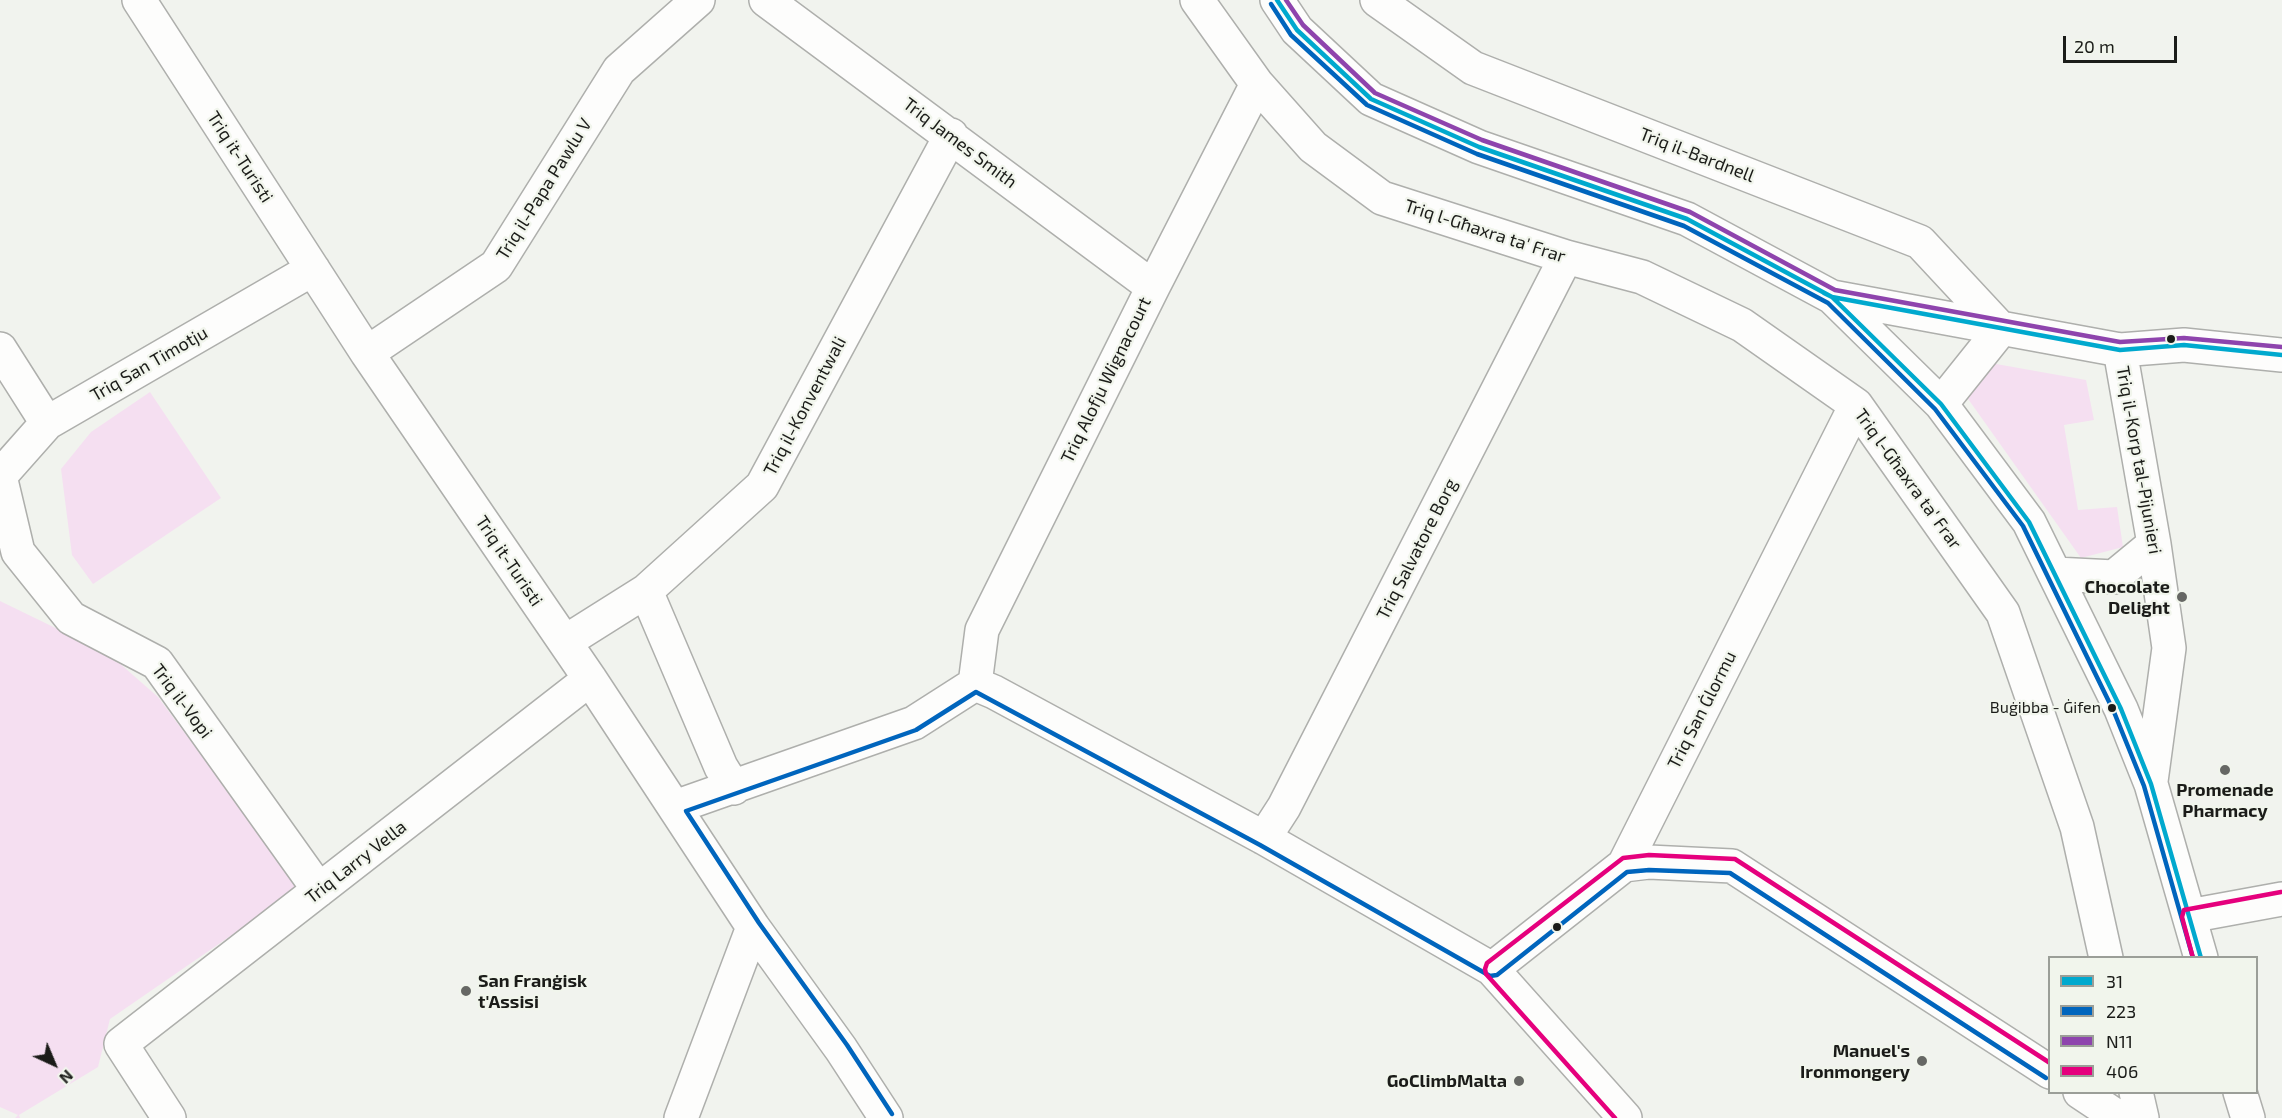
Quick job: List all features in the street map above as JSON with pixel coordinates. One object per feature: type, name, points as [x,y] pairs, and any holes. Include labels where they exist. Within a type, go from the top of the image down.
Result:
[{"type":"street","name":"Triq il-Papa Pawlu V","points":[[367,353],[496,266],[619,70],[698,0]]},
{"type":"street","name":"Triq James Smith","points":[[766,0],[1153,287]]},
{"type":"street","name":"Triq l-Għaxra ta' Frar","points":[[1197,0],[1257,84],[1313,147],[1382,198],[1566,257],[1642,277],[1742,325],[1856,405],[2003,613],[2077,827],[2106,956]]},
{"type":"street","name":"Triq il-Korp tal-Pijunieri","points":[[1277,0],[1298,30],[1371,99],[1479,147],[1687,219],[1832,297],[1941,404],[2029,522],[2121,709],[2151,784],[2201,956]]},
{"type":"street","name":"Triq il-Bardnell","points":[[1377,0],[1473,68],[1920,242],[2001,329]]},
{"type":"street","name":"Triq it-Turisti","points":[[144,2],[367,353],[590,679],[753,927],[841,1049],[886,1118]]},
{"type":"street","name":"Triq Alofju Wignacourt","points":[[975,684],[982,630],[1257,84]]},
{"type":"street","name":"Triq il-Konventwali","points":[[565,642],[646,591],[762,486],[951,135]]},
{"type":"street","name":"Triq Salvatore Borg","points":[[1264,838],[1284,807],[1566,257]]},
{"type":"street","name":"Triq San Timotju","points":[[0,476],[47,423],[312,269]]},
{"type":"street","points":[[1832,297],[2120,350],[2184,345],[2282,355]]},
{"type":"street","points":[[1941,404],[2001,329]]},
{"type":"street","points":[[0,349],[47,423]]},
{"type":"street","name":"Triq il-Korp tal-Pijunieri","points":[[2120,350],[2154,544],[2169,648],[2151,784]]},
{"type":"street","name":"Triq San Ġlormu","points":[[1492,969],[1624,866],[1856,405]]},
{"type":"street","name":"Triq il-Vopi","points":[[0,476],[18,552],[71,618],[157,663],[319,890]]},
{"type":"street","points":[[2055,574],[2114,577],[2154,544]]},
{"type":"street","points":[[646,591],[721,767],[734,788]]},
{"type":"street","name":"Triq Larry Vella","points":[[169,1118],[121,1044],[590,679]]},
{"type":"street","points":[[675,807],[914,723],[975,684],[994,692],[1264,838],[1492,969],[1625,1118]]},
{"type":"street","points":[[1624,866],[1649,862],[1732,866],[2048,1071]]},
{"type":"street","points":[[2189,916],[2282,899]]},
{"type":"street","points":[[681,1118],[753,927]]},
{"type":"street","points":[[2083,1094],[2119,1118]]},
{"type":"street","points":[[2136,1094],[2142,1118]]},
{"type":"street","points":[[2241,1094],[2248,1118]]},
{"type":"shaded area","points":[[1985,362],[2086,380],[2094,420],[2064,425],[2078,510],[2117,507],[2123,547],[2081,558],[1966,396]]},
{"type":"shaded area","points":[[150,392],[221,498],[93,584],[72,555],[61,469],[91,432]]},
{"type":"shaded area","points":[[0,601],[109,654],[158,697],[300,888],[110,1019],[98,1067],[19,1115],[20,1118],[15,1118],[18,1115],[0,1107]]},
{"type":"transit line","name":"31","points":[[1277,0],[1297,30],[1371,99],[1479,147],[1687,219],[1832,297],[1941,404],[2029,522],[2121,709],[2151,784],[2200,956]]},
{"type":"transit line","name":"N11","points":[[1286,0],[1303,25],[1375,93],[1482,140],[1690,212],[1835,290],[2120,342],[2184,338],[2282,347]]},
{"type":"transit line","name":"223","points":[[1271,4],[1291,35],[1367,105],[1477,154],[1684,226],[1828,303],[1935,409],[2023,526],[2114,712],[2144,786],[2192,956]]},
{"type":"transit line","name":"31","points":[[1824,293],[1832,297],[2120,350],[2184,345],[2282,355]]},
{"type":"transit line","name":"223","points":[[892,1114],[847,1045],[759,923],[686,811],[916,730],[976,692],[1260,845],[1490,976],[1497,975],[1627,872],[1649,870],[1730,873],[2046,1078]]},
{"type":"transit line","name":"406","points":[[1615,1118],[1486,974],[1485,969],[1487,963],[1623,858],[1649,855],[1735,859],[2048,1062]]},
{"type":"transit line","name":"406","points":[[2192,956],[2182,917],[2184,910],[2281,892]]},
{"type":"place","name":"Chocolate Delight","points":[[2182,597]]},
{"type":"place","name":"Buġibba - Ġifen","points":[[2112,708]]},
{"type":"place","name":"Promenade Pharmacy","points":[[2225,770]]},
{"type":"place","name":"San Franġisk t'Assisi","points":[[466,991]]},
{"type":"place","name":"Manuel's Ironmongery","points":[[1922,1061]]},
{"type":"place","name":"GoClimbMalta","points":[[1519,1081]]}]
